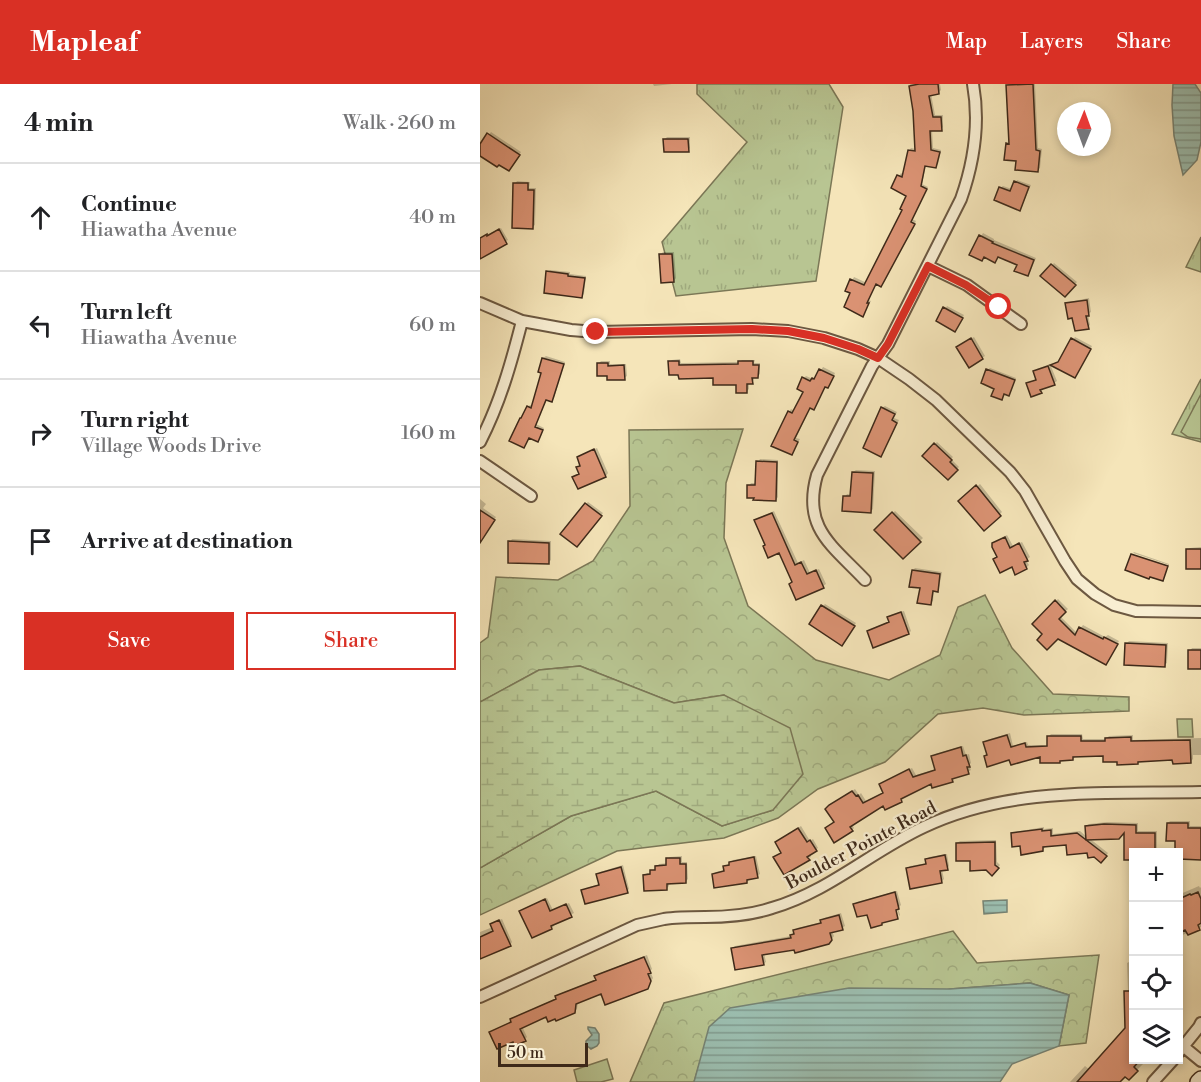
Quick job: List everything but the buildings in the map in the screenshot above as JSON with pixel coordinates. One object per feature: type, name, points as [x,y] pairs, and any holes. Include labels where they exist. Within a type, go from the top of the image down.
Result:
[{"type":"street","points":[[865,580],[823,536],[815,520],[812,504],[813,490],[817,476],[872,366],[888,344],[956,211],[968,180],[974,153],[976,125],[973,84]]},
{"type":"street","points":[[928,266],[966,285],[1021,324]]},
{"type":"street","points":[[480,303],[522,321],[571,330],[596,332],[752,329],[788,331],[824,338],[858,349],[878,358],[936,400],[1010,472],[1030,498],[1077,579],[1095,594],[1114,605],[1136,611],[1201,612]]},
{"type":"street","points":[[480,442],[498,405],[522,321]]},
{"type":"street","points":[[480,461],[531,496]]},
{"type":"street","name":"Boulder Pointe Road","points":[[480,998],[637,926],[665,919],[739,915],[771,909],[802,898],[923,827],[956,813],[990,803],[1060,794],[1201,792]]},
{"type":"street","points":[[1183,1047],[1201,1023]]},
{"type":"street","points":[[1183,1051],[1201,1061]]},
{"type":"street","points":[[1153,1082],[1169,1064]]},
{"type":"green space","points":[[697,84],[829,84],[843,107],[816,281],[676,296],[662,242],[747,142],[697,94]]},
{"type":"green space","points":[[1201,237],[1201,272],[1186,267]]},
{"type":"green space","points":[[1201,379],[1201,442],[1172,434]]},
{"type":"green space","points":[[1201,394],[1201,439],[1188,437],[1181,432]]},
{"type":"green space","points":[[743,429],[726,483],[724,538],[748,606],[816,660],[889,680],[940,655],[958,607],[985,595],[1012,648],[1053,694],[1129,697],[1129,711],[1024,715],[983,708],[938,714],[885,762],[818,789],[778,818],[724,838],[617,851],[480,915],[480,868],[571,816],[656,791],[722,826],[773,810],[724,695],[674,703],[580,666],[539,670],[480,702],[480,643],[488,637],[496,577],[558,580],[593,561],[630,506],[629,430]]},
{"type":"green space","points":[[580,666],[674,703],[724,695],[790,728],[803,774],[773,810],[722,826],[656,791],[571,816],[480,868],[480,702],[539,670]]},
{"type":"green space","points":[[1177,719],[1192,719],[1193,737],[1178,737]]},
{"type":"green space","points":[[953,931],[977,963],[1099,955],[1086,1043],[1059,1046],[1069,995],[1030,983],[950,989],[702,1055],[694,1082],[630,1082],[664,1003]]},
{"type":"green space","points":[[607,1059],[613,1079],[601,1082],[577,1082],[574,1070]]},
{"type":"shaded area","points":[[1173,84],[1195,84],[1201,93],[1201,142],[1197,160],[1183,175],[1174,136]]},
{"type":"shaded area","points":[[1007,900],[1007,912],[984,914],[983,901]]},
{"type":"shaded area","points":[[1030,983],[1069,995],[1059,1046],[1012,1064],[1000,1082],[694,1082],[709,1027],[730,1008],[849,988],[950,989]]},
{"type":"shaded area","points":[[588,1027],[595,1028],[599,1034],[599,1043],[591,1049],[586,1045],[586,1041],[592,1035]]},
{"type":"route","points":[[596,332],[752,329],[788,331],[824,338],[878,358],[888,344],[928,266],[966,285],[999,307]]}]
